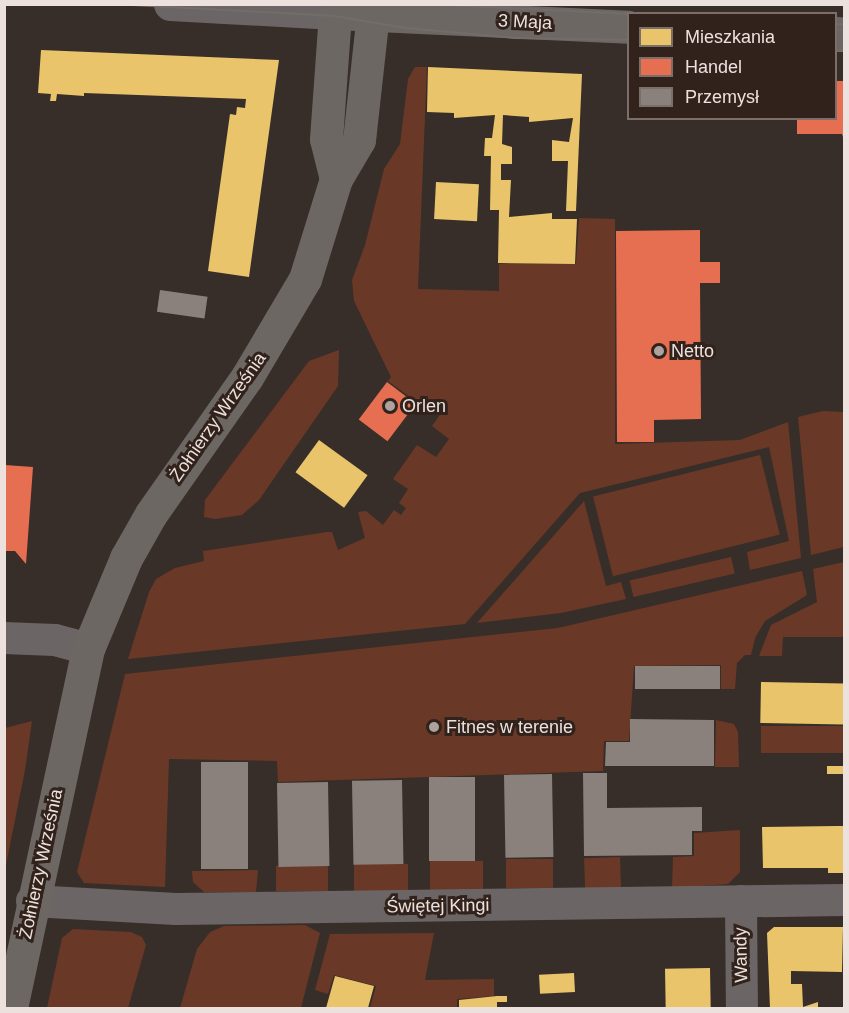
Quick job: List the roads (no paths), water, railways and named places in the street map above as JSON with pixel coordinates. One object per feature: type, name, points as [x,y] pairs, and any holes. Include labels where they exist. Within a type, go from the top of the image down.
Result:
[{"type":"main road","name":"3 Maja","points":[[335,13],[627,27]]},
{"type":"main road","points":[[335,13],[326,139],[336,179]]},
{"type":"main road","name":"Żołnierzy Września","points":[[11,1008],[32,901],[88,649],[126,558],[151,514],[266,348],[305,279],[336,179],[359,140],[373,14]]},
{"type":"street","name":"3 Maja","points":[[170,4],[335,13]]},
{"type":"street","points":[[4,638],[55,640],[88,649]]},
{"type":"street","name":"Świętej Kingi","points":[[32,901],[176,909],[844,900]]},
{"type":"street","name":"Wandy","points":[[741,901],[742,1008]]},
{"type":"tram line","points":[[4,5],[18,4]]},
{"type":"tram line","points":[[115,4],[335,16],[406,28],[515,38],[627,40]]},
{"type":"tram line","points":[[427,4],[627,14]]},
{"type":"tram line","points":[[837,24],[844,24]]},
{"type":"tram line","points":[[837,51],[844,51]]},
{"type":"place","name":"Netto","points":[[659,351]]},
{"type":"place","name":"Orlen","points":[[390,406]]},
{"type":"place","name":"Fitnes w terenie","points":[[434,727]]}]
